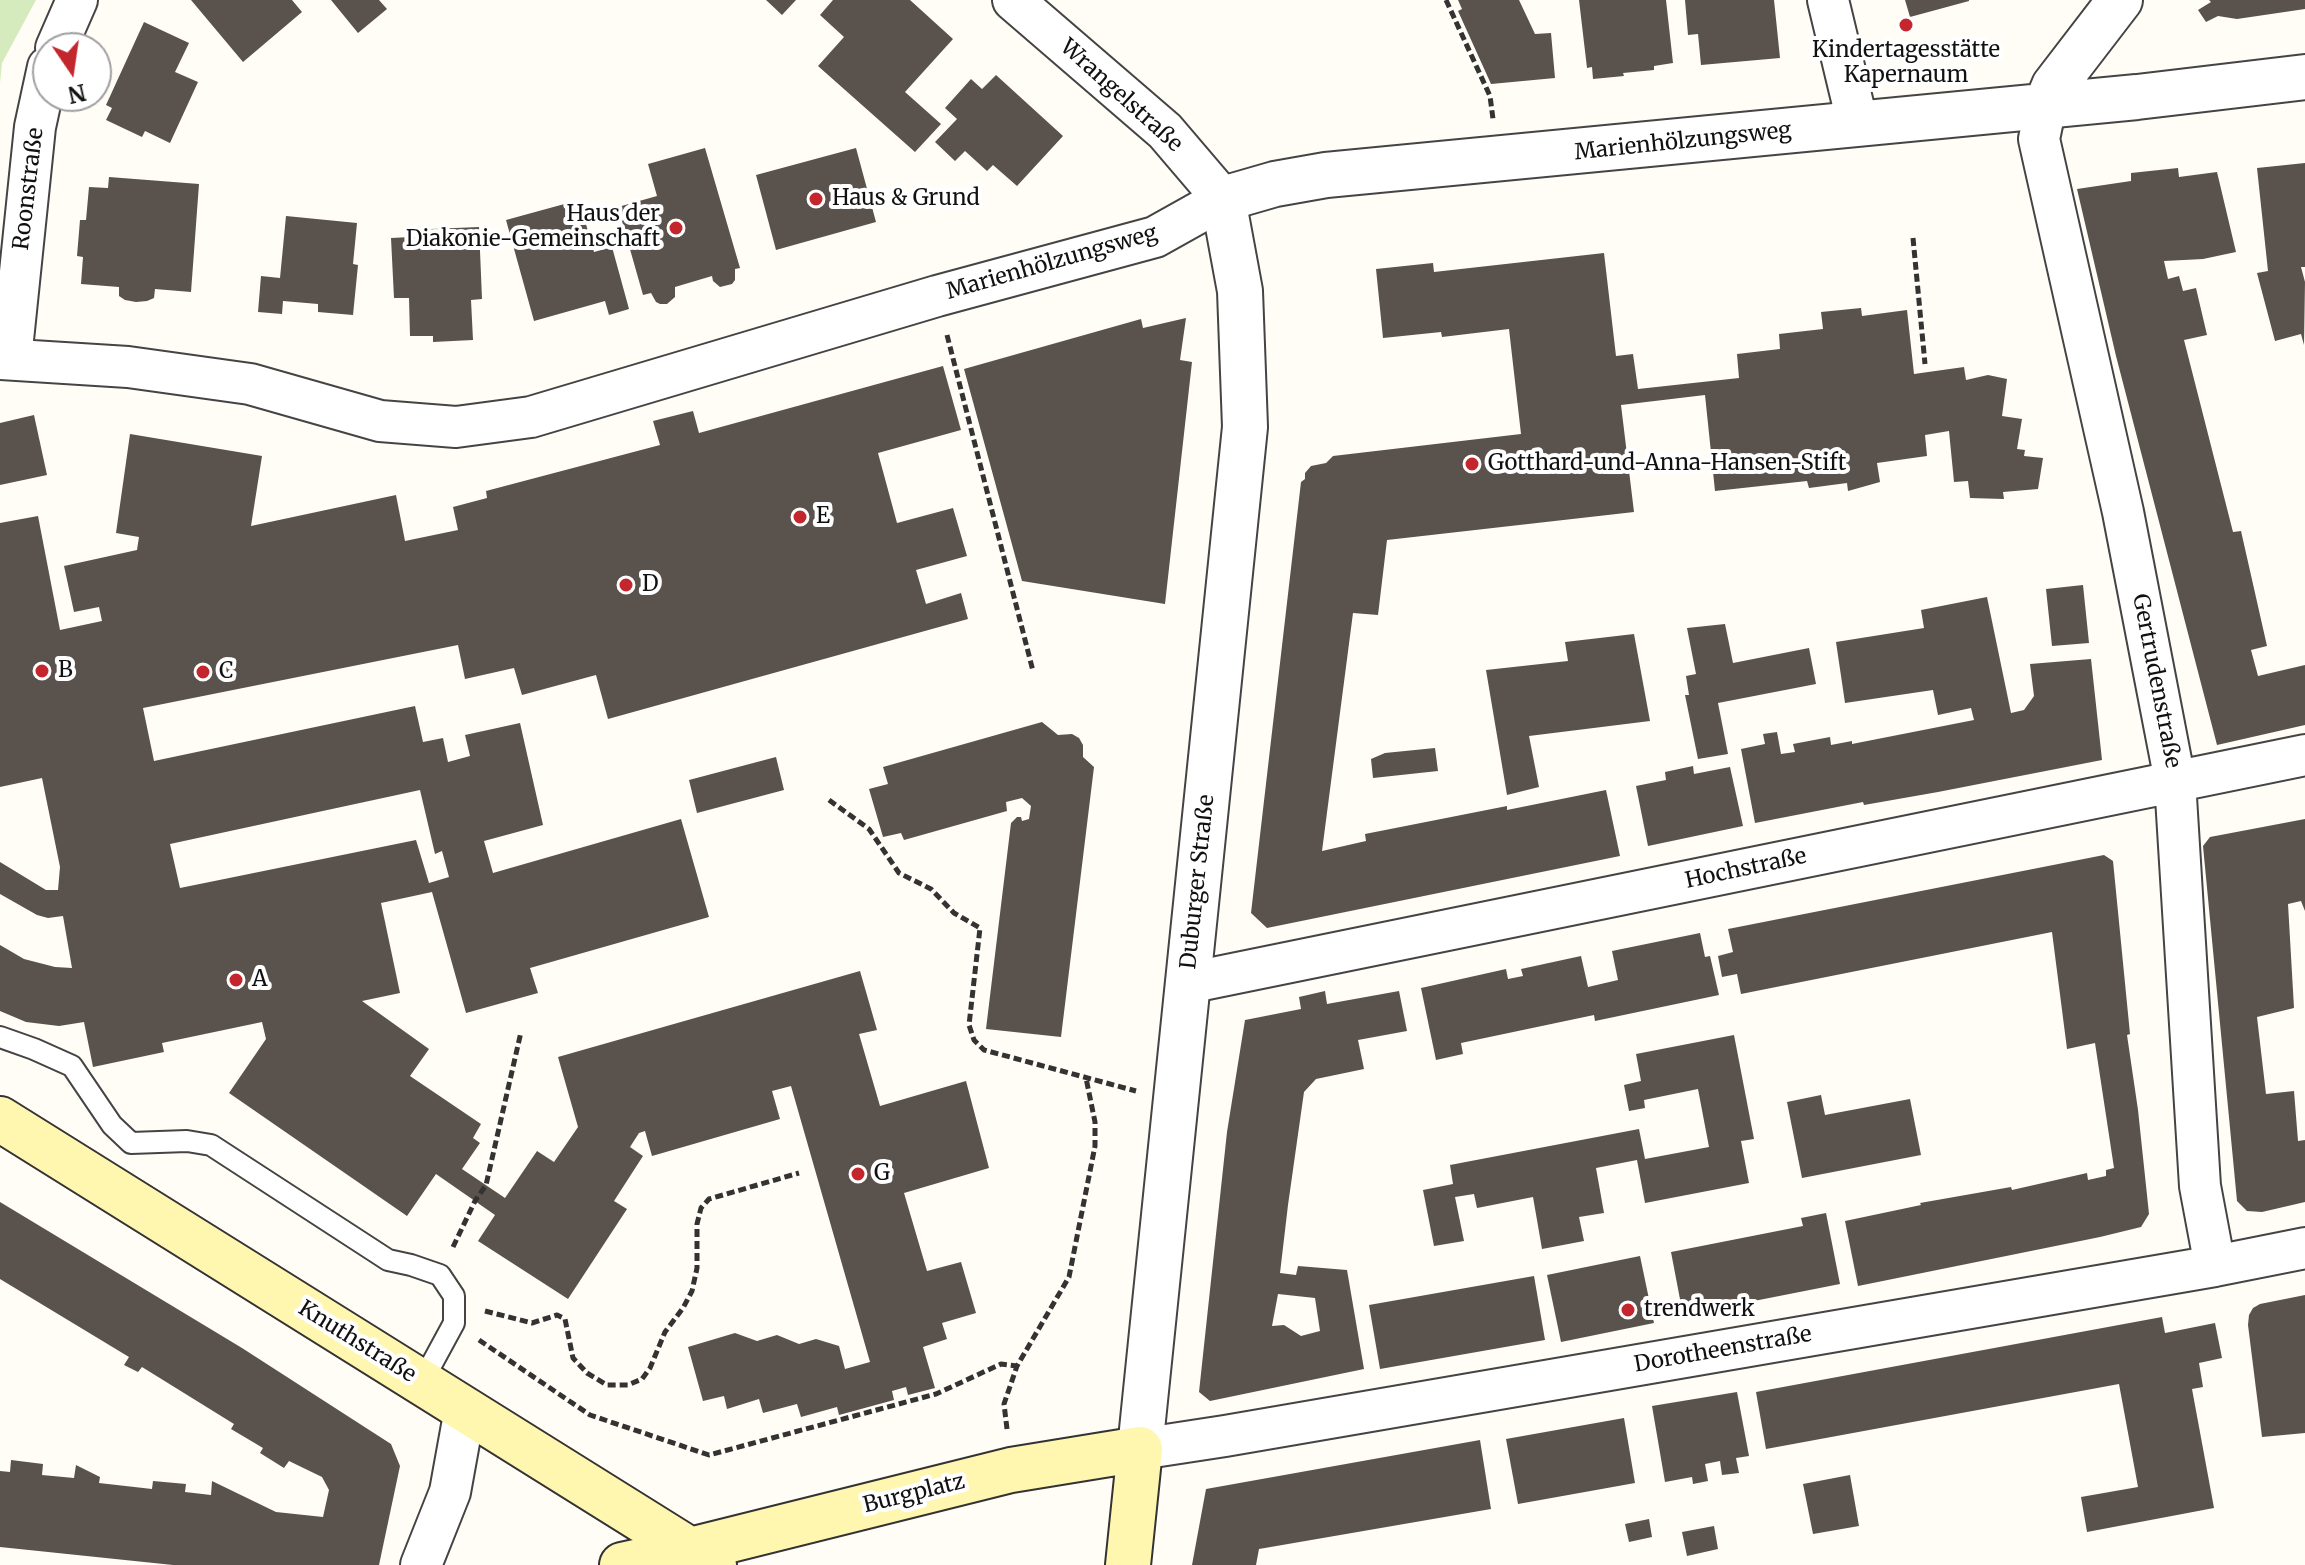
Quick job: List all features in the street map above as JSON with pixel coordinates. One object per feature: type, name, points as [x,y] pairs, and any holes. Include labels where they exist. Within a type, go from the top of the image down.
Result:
[{"type":"main road","name":"Knuthstraße","points":[[0,1119],[702,1558]]},
{"type":"main road","name":"Burgplatz","points":[[622,1565],[702,1558],[1011,1470],[1140,1449]]},
{"type":"main road","name":"Duburger Straße","points":[[1128,1565],[1140,1449]]},
{"type":"street","points":[[63,32],[77,0]]},
{"type":"street","name":"Wrangelstraße","points":[[1013,0],[1165,131],[1223,199]]},
{"type":"street","points":[[1828,0],[1858,125]]},
{"type":"street","points":[[2046,105],[2054,86],[2120,0]]},
{"type":"street","name":"Marienhölzungsweg","points":[[6,359],[128,367],[250,384],[380,421],[456,427],[531,417],[944,294],[1155,237],[1223,199],[1275,184],[1326,175],[1858,125],[2305,77]]},
{"type":"street","name":"Gertrudenstraße","points":[[2046,105],[2039,139],[2123,512],[2175,781],[2200,1186],[2215,1266]]},
{"type":"street","name":"Roonstraße","points":[[6,359],[38,112]]},
{"type":"street","name":"Duburger Straße","points":[[1140,1449],[1245,427],[1240,291],[1223,199]]},
{"type":"street","name":"Hochstraße","points":[[1188,983],[2305,755]]},
{"type":"street","name":"Dorotheenstraße","points":[[1140,1449],[2215,1266],[2305,1248]]},
{"type":"street","points":[[421,1565],[450,1492],[465,1409]]},
{"type":"lane","points":[[0,1037],[72,1066],[112,1125],[131,1143],[187,1141],[211,1145],[388,1260],[440,1275],[454,1296],[454,1323],[422,1382]]},
{"type":"path","points":[[1446,0],[1490,96],[1499,159]]},
{"type":"path","points":[[1913,238],[1925,364]]},
{"type":"path","points":[[944,294],[1033,671]]},
{"type":"path","points":[[829,800],[869,829],[899,873],[931,889],[954,913],[980,928],[969,1025],[974,1040],[984,1050],[1176,1101]]},
{"type":"path","points":[[440,1275],[475,1201],[486,1185],[521,1032]]},
{"type":"path","points":[[1011,1470],[1004,1404],[1017,1366],[1069,1277],[1095,1146],[1095,1122],[1086,1078]]},
{"type":"path","points":[[454,1302],[521,1322],[532,1323],[557,1315],[565,1319],[573,1358],[587,1373],[607,1385],[628,1385],[642,1379],[650,1368],[665,1332],[692,1291],[697,1268],[697,1224],[701,1208],[709,1199],[799,1173]]},
{"type":"path","points":[[454,1323],[590,1415],[709,1455],[936,1394],[1001,1364],[1017,1366]]},
{"type":"green space","points":[[0,0],[36,0],[2,63],[0,83]]},
{"type":"building","points":[[191,0],[292,0],[302,12],[243,62]]},
{"type":"building","points":[[331,0],[379,0],[387,9],[358,33]]},
{"type":"building","points":[[766,0],[796,0],[782,15]]},
{"type":"building","points":[[833,0],[910,0],[953,39],[905,92],[941,124],[915,152],[818,66],[844,37],[820,15]]},
{"type":"building","points":[[1458,0],[1519,0],[1535,34],[1551,33],[1555,78],[1491,84],[1458,11],[1462,9]]},
{"type":"building","points":[[1579,0],[1666,0],[1673,63],[1654,66],[1654,70],[1623,73],[1624,76],[1593,79],[1592,67],[1587,68]]},
{"type":"building","points":[[1685,0],[1774,0],[1780,58],[1701,65],[1698,34],[1688,35]]},
{"type":"building","points":[[1905,0],[1969,0],[1969,1],[1910,17]]},
{"type":"building","points":[[2209,0],[2305,0],[2305,9],[2237,19],[2218,16],[2206,22],[2198,10],[2211,2]]},
{"type":"building","points":[[144,22],[189,43],[175,72],[198,82],[170,143],[145,131],[142,137],[106,120],[112,112],[112,92]]},
{"type":"building","points":[[996,75],[1063,136],[1017,186],[993,165],[987,171],[965,151],[955,161],[935,142],[957,119],[945,108],[971,79],[982,89]]},
{"type":"building","points":[[705,148],[740,268],[735,269],[732,284],[720,287],[712,276],[675,287],[675,297],[667,304],[660,304],[651,293],[643,295],[618,207],[657,196],[648,164]]},
{"type":"building","points":[[856,148],[876,222],[776,250],[756,175]]},
{"type":"building","points":[[2305,163],[2305,267],[2301,267],[2305,282],[2304,345],[2301,334],[2275,341],[2257,273],[2268,271],[2257,168]]},
{"type":"building","points":[[2178,168],[2179,177],[2217,172],[2236,252],[2203,259],[2164,261],[2168,279],[2179,276],[2183,291],[2196,288],[2207,335],[2184,340],[2233,532],[2241,531],[2267,646],[2251,650],[2258,676],[2305,665],[2305,725],[2217,745],[2116,356],[2077,189],[2131,181],[2131,173]]},
{"type":"building","points":[[109,177],[199,184],[191,292],[155,289],[154,298],[136,302],[119,296],[119,287],[81,284],[83,257],[77,256],[80,220],[86,220],[89,187],[108,188]]},
{"type":"building","points":[[579,200],[594,252],[612,247],[629,309],[609,315],[605,301],[534,321],[506,220]]},
{"type":"building","points":[[286,216],[357,223],[353,264],[358,265],[353,315],[318,312],[318,304],[283,301],[282,314],[258,312],[261,276],[280,278]]},
{"type":"building","points":[[479,227],[482,299],[471,300],[473,340],[433,342],[433,336],[410,336],[409,298],[394,298],[391,238],[431,236],[431,229]]},
{"type":"building","points":[[1604,253],[1616,356],[1633,354],[1638,389],[1739,378],[1737,354],[1780,349],[1779,334],[1823,329],[1821,312],[1861,308],[1862,316],[1907,310],[1914,374],[1964,367],[1966,380],[1988,375],[2007,379],[2002,416],[2022,419],[2017,449],[2025,450],[2024,456],[2043,458],[2038,489],[2003,492],[2004,499],[1970,498],[1968,481],[1954,482],[1949,431],[1925,435],[1927,456],[1877,463],[1880,482],[1848,491],[1847,483],[1809,488],[1807,481],[1715,491],[1705,395],[1621,405],[1634,512],[1387,540],[1378,615],[1353,613],[1322,851],[1366,841],[1365,834],[1606,790],[1620,856],[1267,928],[1251,913],[1301,482],[1305,479],[1305,473],[1311,466],[1326,463],[1333,456],[1521,434],[1509,329],[1442,337],[1441,332],[1383,338],[1376,269],[1433,263],[1434,272]]},
{"type":"building","points":[[1186,318],[1180,360],[1192,362],[1165,604],[1022,581],[964,369],[1141,319],[1143,328]]},
{"type":"building","points":[[943,366],[961,430],[878,453],[897,523],[953,508],[967,556],[916,570],[926,604],[961,593],[968,619],[608,719],[596,675],[522,695],[514,668],[465,679],[458,645],[143,708],[154,761],[415,706],[423,742],[443,738],[448,762],[470,756],[465,735],[520,723],[543,825],[484,841],[493,873],[681,819],[709,917],[530,968],[538,993],[466,1013],[432,892],[381,903],[400,993],[362,1001],[429,1049],[410,1076],[481,1124],[473,1138],[480,1143],[462,1169],[505,1198],[537,1151],[554,1162],[578,1127],[558,1057],[860,971],[877,1030],[859,1034],[880,1106],[966,1081],[989,1168],[904,1193],[927,1271],[961,1262],[976,1313],[942,1323],[947,1339],[923,1347],[935,1388],[908,1395],[906,1387],[892,1391],[894,1400],[839,1415],[837,1407],[801,1417],[797,1404],[763,1413],[759,1399],[727,1409],[724,1396],[703,1401],[688,1347],[735,1333],[757,1341],[777,1335],[799,1344],[816,1339],[839,1346],[845,1369],[870,1362],[791,1086],[772,1091],[780,1119],[652,1156],[645,1131],[639,1133],[630,1147],[643,1156],[614,1201],[627,1209],[568,1299],[478,1241],[495,1215],[436,1174],[407,1216],[229,1093],[266,1039],[262,1022],[162,1043],[164,1052],[93,1067],[84,1022],[59,1026],[26,1022],[0,1011],[0,945],[24,959],[72,968],[63,916],[48,918],[37,915],[0,894],[0,862],[46,890],[58,890],[60,867],[42,778],[0,787],[0,523],[38,516],[60,630],[102,621],[99,607],[74,612],[64,566],[137,550],[139,537],[116,533],[130,434],[262,456],[251,526],[396,495],[405,541],[458,530],[453,507],[487,498],[486,491],[660,445],[653,421],[693,411],[699,433]],"holes":[[[420,790],[435,854],[442,851],[449,877],[429,883],[416,840],[180,888],[170,844]]]},
{"type":"building","points":[[34,415],[47,475],[0,485],[0,423]]},
{"type":"building","points":[[2083,585],[2089,643],[2052,646],[2046,589]]},
{"type":"building","points":[[1987,597],[2011,713],[2024,710],[2034,696],[2030,664],[2091,659],[2102,760],[1755,823],[1741,749],[1765,744],[1763,734],[1777,732],[1781,754],[1795,752],[1793,744],[1830,737],[1831,745],[1852,741],[1852,744],[1974,720],[1971,708],[1938,715],[1933,690],[1845,703],[1836,642],[1924,628],[1921,610]]},
{"type":"building","points":[[1725,624],[1733,663],[1809,648],[1816,684],[1718,703],[1728,754],[1698,759],[1685,695],[1689,695],[1686,676],[1696,674],[1687,628]]},
{"type":"building","points":[[1634,634],[1650,721],[1529,736],[1539,787],[1507,795],[1486,670],[1568,661],[1565,642]]},
{"type":"building","points":[[1042,722],[1058,735],[1072,734],[1079,738],[1083,745],[1083,757],[1094,767],[1061,1037],[986,1029],[1011,823],[1017,817],[1021,817],[1022,821],[1029,819],[1031,806],[1022,798],[1006,802],[1007,811],[904,840],[901,833],[883,837],[869,789],[888,784],[883,767]]},
{"type":"building","points":[[1435,748],[1438,771],[1373,778],[1371,759],[1385,753]]},
{"type":"building","points":[[776,757],[784,790],[697,813],[689,780]]},
{"type":"building","points":[[1693,766],[1694,774],[1730,767],[1743,826],[1648,846],[1636,786],[1666,780],[1665,772]]},
{"type":"building","points":[[2305,819],[2305,911],[2301,901],[2288,904],[2294,1008],[2257,1017],[2266,1094],[2294,1091],[2298,1141],[2305,1140],[2305,1202],[2262,1212],[2247,1211],[2237,1201],[2203,846],[2210,837]]},
{"type":"building","points":[[2104,855],[2113,861],[2130,1034],[2127,1035],[2149,1214],[2141,1227],[1858,1286],[1845,1221],[1920,1203],[2011,1187],[2012,1190],[2087,1173],[2088,1180],[2106,1176],[2106,1170],[2114,1168],[2095,1043],[2067,1049],[2052,932],[1741,994],[1737,974],[1722,977],[1718,956],[1733,952],[1728,929]]},
{"type":"building","points":[[1700,933],[1705,957],[1710,956],[1719,995],[1595,1021],[1594,1015],[1461,1043],[1463,1054],[1436,1060],[1421,988],[1506,969],[1508,979],[1523,976],[1521,969],[1581,956],[1588,987],[1618,980],[1612,951]]},
{"type":"building","points":[[1325,991],[1327,1004],[1399,991],[1407,1031],[1358,1040],[1364,1069],[1316,1079],[1304,1092],[1288,1205],[1280,1273],[1296,1275],[1298,1266],[1347,1270],[1364,1369],[1210,1401],[1199,1392],[1227,1132],[1245,1020],[1301,1009],[1299,997]],"holes":[[[1278,1294],[1315,1298],[1320,1331],[1301,1336],[1284,1325],[1272,1326]]]},
{"type":"building","points":[[1734,1035],[1754,1139],[1741,1141],[1749,1183],[1645,1203],[1637,1160],[1596,1168],[1604,1213],[1579,1217],[1584,1241],[1542,1249],[1533,1197],[1477,1208],[1474,1194],[1455,1197],[1464,1241],[1434,1246],[1423,1190],[1453,1184],[1450,1165],[1639,1129],[1645,1159],[1709,1147],[1698,1089],[1644,1100],[1645,1108],[1629,1111],[1624,1085],[1641,1081],[1636,1054]]},
{"type":"building","points":[[1821,1095],[1825,1115],[1910,1099],[1921,1155],[1802,1178],[1787,1102]]},
{"type":"building","points":[[0,1202],[242,1348],[391,1444],[400,1466],[379,1565],[173,1565],[0,1547],[0,1471],[10,1472],[11,1460],[43,1464],[42,1475],[74,1478],[76,1465],[100,1477],[99,1483],[152,1489],[153,1481],[186,1484],[185,1492],[211,1495],[212,1481],[276,1512],[323,1517],[329,1490],[322,1477],[289,1461],[284,1468],[260,1453],[263,1448],[231,1429],[234,1424],[142,1367],[138,1372],[124,1365],[129,1357],[0,1279]]},
{"type":"building","points":[[1826,1213],[1840,1284],[1683,1315],[1671,1252],[1803,1226],[1801,1218]]},
{"type":"building","points":[[1640,1256],[1654,1323],[1561,1342],[1547,1275]]},
{"type":"building","points":[[1534,1276],[1545,1340],[1380,1369],[1369,1305]]},
{"type":"building","points":[[2305,1295],[2305,1433],[2262,1437],[2249,1315],[2260,1304]]},
{"type":"building","points":[[2162,1317],[2165,1333],[2215,1323],[2222,1358],[2199,1363],[2203,1387],[2192,1389],[2214,1508],[2087,1532],[2081,1497],[2138,1487],[2119,1384],[1766,1449],[1756,1392]]},
{"type":"building","points":[[1737,1392],[1749,1456],[1736,1458],[1739,1473],[1722,1475],[1720,1461],[1705,1464],[1708,1481],[1693,1484],[1692,1477],[1665,1482],[1652,1406]]},
{"type":"building","points":[[1624,1418],[1635,1483],[1518,1504],[1506,1439]]},
{"type":"building","points":[[1480,1440],[1491,1509],[1259,1549],[1256,1565],[1192,1565],[1206,1489]]},
{"type":"building","points":[[1850,1475],[1859,1526],[1813,1534],[1803,1484]]},
{"type":"building","points":[[1649,1519],[1652,1537],[1629,1542],[1625,1524]]},
{"type":"building","points":[[1714,1526],[1718,1549],[1687,1556],[1682,1532]]},
{"type":"place","name":"Kindertagesstätte Kapernaum","points":[[1906,25]]},
{"type":"place","name":"Haus & Grund","points":[[816,199]]},
{"type":"place","name":"Haus der Diakonie-Gemeinschaft","points":[[676,228]]},
{"type":"place","name":"Gotthard-und-Anna-Hansen-Stift","points":[[1472,464]]},
{"type":"place","name":"E","points":[[800,517]]},
{"type":"place","name":"D","points":[[626,585]]},
{"type":"place","name":"B","points":[[42,671]]},
{"type":"place","name":"C","points":[[203,672]]},
{"type":"place","name":"A","points":[[236,980]]},
{"type":"place","name":"G","points":[[858,1174]]},
{"type":"place","name":"trendwerk","points":[[1628,1310]]}]
